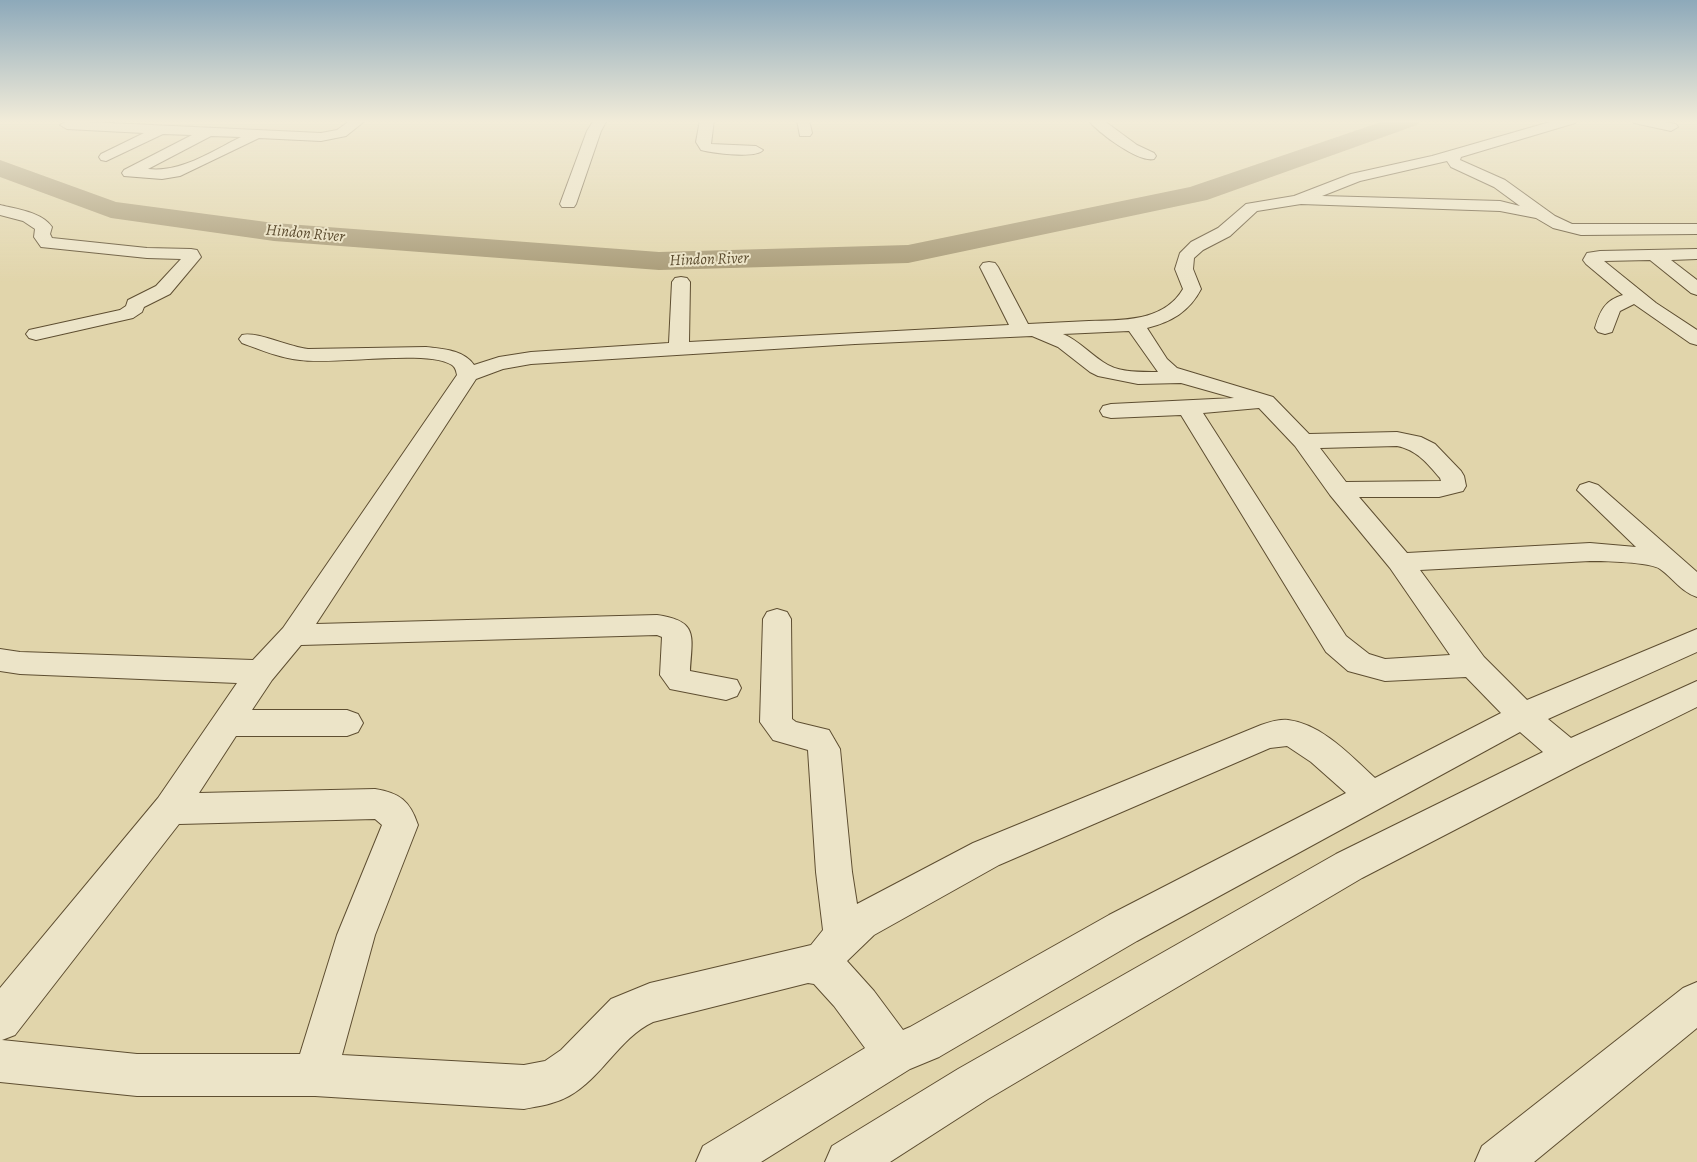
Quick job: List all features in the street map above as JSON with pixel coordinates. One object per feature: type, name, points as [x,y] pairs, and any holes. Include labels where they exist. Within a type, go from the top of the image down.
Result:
[{"type":"street","points":[[118,178],[125,174]]},
{"type":"street","points":[[568,204],[579,174]]},
{"type":"street","points":[[1296,200],[1340,182],[1370,174]]},
{"type":"street","points":[[1393,174],[1405,182]]},
{"type":"street","points":[[1479,174],[1503,185],[1541,216],[1565,228],[1581,230],[1697,229]]},
{"type":"street","points":[[1477,189],[1516,196]]},
{"type":"street","points":[[7,1002],[170,809],[261,672],[292,635],[468,375],[513,360],[679,348],[1150,323],[1162,318],[1186,299],[1192,289],[1184,269],[1186,257],[1198,246],[1224,232],[1252,207],[1296,200],[1500,206],[1541,216]]},
{"type":"street","points":[[0,210],[37,222],[44,227],[41,234],[42,239],[47,243],[147,253],[183,253],[191,254],[192,257],[163,290],[136,304],[135,308],[126,314],[36,334]]},
{"type":"street","points":[[1697,254],[1593,257],[1592,260],[1667,320],[1697,339]]},
{"type":"street","points":[[1654,255],[1697,289]]},
{"type":"street","points":[[989,267],[1027,330],[1073,348],[1097,367],[1107,372],[1117,375],[1182,377]]},
{"type":"street","points":[[679,348],[681,282]]},
{"type":"street","points":[[1604,328],[1613,306],[1618,302],[1637,297]]},
{"type":"street","points":[[1135,325],[1160,363],[1170,372],[1265,402],[1303,441],[1339,490],[1400,562],[1474,665],[1524,716],[1568,755]]},
{"type":"street","points":[[249,339],[286,352],[309,355],[421,353],[441,355],[459,360],[465,366],[468,375]]},
{"type":"street","points":[[1111,411],[1265,402]]},
{"type":"street","points":[[1188,408],[1336,644],[1359,663],[1385,670],[1474,665]]},
{"type":"street","points":[[1303,441],[1397,439],[1413,442],[1427,449],[1452,476],[1454,486],[1439,489],[1339,490]]},
{"type":"street","points":[[1589,490],[1697,587]]},
{"type":"street","points":[[1400,562],[1590,552],[1665,559]]},
{"type":"street","points":[[777,619],[776,722],[781,730],[789,735],[806,734],[818,739],[824,749],[834,872],[833,976],[870,1018],[895,1054]]},
{"type":"street","points":[[292,635],[657,625],[669,627],[677,634],[675,675],[681,681],[726,688]]},
{"type":"street","points":[[719,1162],[895,1054],[924,1042],[1122,928],[1524,716],[1697,640]]},
{"type":"street","points":[[0,660],[20,663],[261,672]]},
{"type":"street","points":[[848,1162],[973,1084],[1349,866],[1568,755],[1697,693]]},
{"type":"street","points":[[228,723],[347,723]]},
{"type":"street","points":[[0,1061],[137,1075],[315,1076],[524,1087],[554,1081],[576,1065],[626,1014],[650,1003],[808,964],[832,950],[861,922],[986,854],[1261,738],[1276,734],[1290,734],[1308,741],[1373,796]]},
{"type":"street","points":[[170,809],[375,804],[394,810],[398,817],[400,825],[356,934],[315,1076]]},
{"type":"street","points":[[1498,1162],[1697,1002]]},
{"type":"waterway","name":"Hindon River","points":[[16,174],[111,210],[274,232],[659,261],[908,254],[1197,194],[1254,174]]}]
